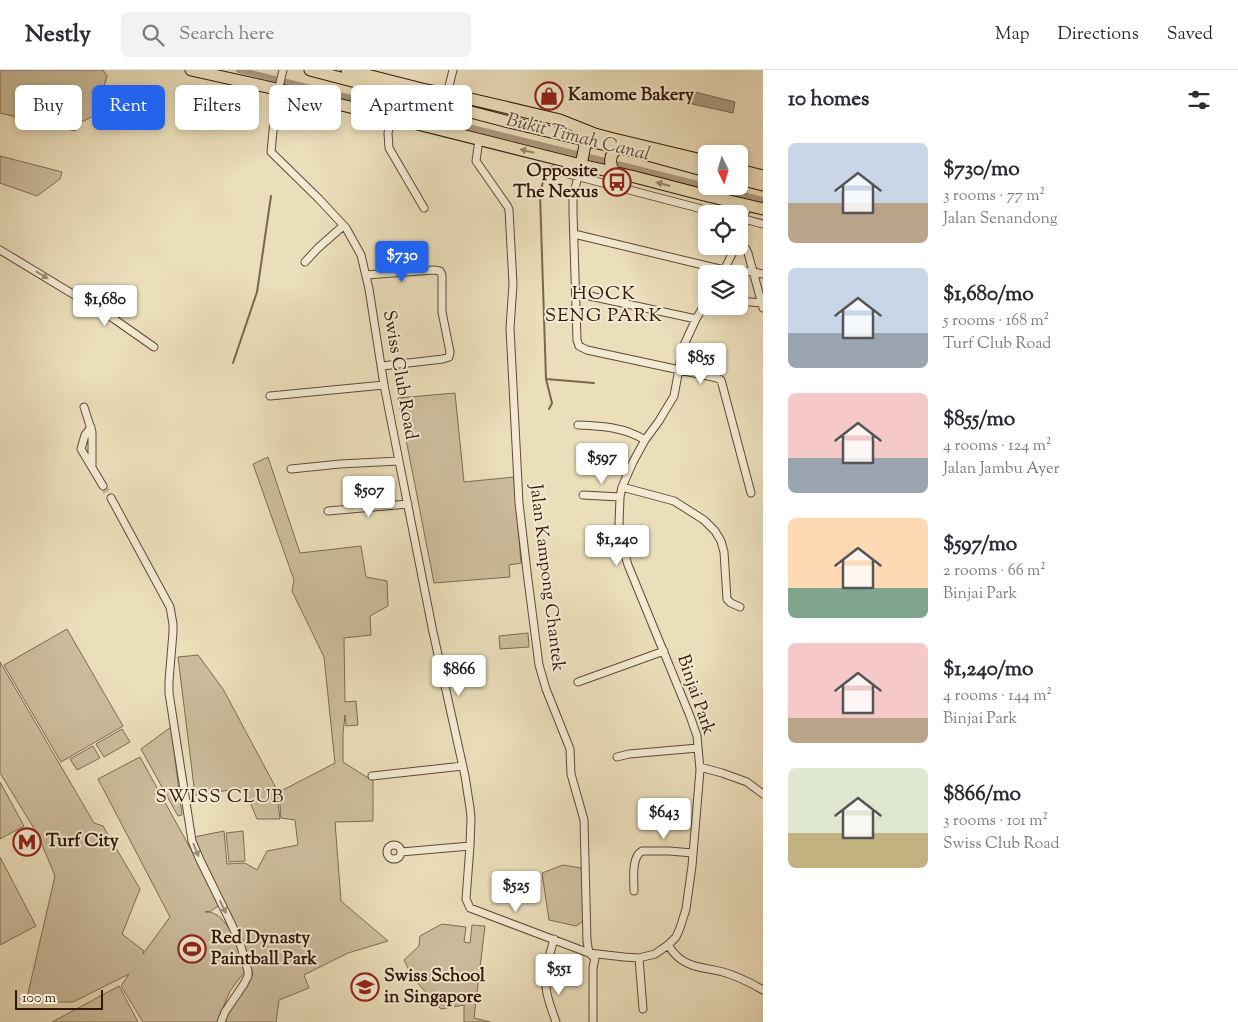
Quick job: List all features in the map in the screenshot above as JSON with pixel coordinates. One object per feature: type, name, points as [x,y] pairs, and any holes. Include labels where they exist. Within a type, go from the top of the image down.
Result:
[{"type":"highway","points":[[191,70],[269,85]]},
{"type":"highway","points":[[310,70],[698,169]]},
{"type":"highway","points":[[347,70],[410,85]]},
{"type":"highway","points":[[472,100],[560,120],[595,134],[698,159]]},
{"type":"highway","points":[[506,108],[512,115],[513,123]]},
{"type":"highway","points":[[445,130],[479,138],[579,170],[614,172],[747,205]]},
{"type":"highway","points":[[579,170],[585,145],[583,139]]},
{"type":"highway","points":[[614,172],[611,166],[611,156],[618,148]]},
{"type":"highway","points":[[748,175],[763,176]]},
{"type":"highway","points":[[748,179],[763,185]]},
{"type":"highway","points":[[748,205],[763,209]]},
{"type":"street","points":[[279,85],[283,70]]},
{"type":"street","points":[[449,85],[453,70]]},
{"type":"street","name":"Swiss Club Road","points":[[273,130],[271,152],[319,198],[343,226],[361,255],[366,274],[384,386],[471,818],[466,899],[470,908],[554,939]]},
{"type":"street","points":[[389,130],[389,148],[424,208]]},
{"type":"street","name":"Jalan Kampong Chantek","points":[[479,138],[476,161],[509,210],[513,284],[510,328],[520,513],[539,665],[546,689],[570,748],[571,774],[584,820],[587,941],[589,953],[595,958],[593,968],[593,1022]]},
{"type":"street","points":[[553,170],[579,170],[698,207]]},
{"type":"street","points":[[579,170],[573,196],[579,346],[587,350],[680,369],[722,380],[751,493]]},
{"type":"street","points":[[748,220],[763,224]]},
{"type":"street","points":[[306,262],[318,248],[343,226]]},
{"type":"street","points":[[574,234],[701,265]]},
{"type":"street","points":[[0,251],[4,257],[0,259]]},
{"type":"street","points":[[0,251],[114,319],[154,347]]},
{"type":"street","points":[[748,254],[762,306],[748,303]]},
{"type":"street","points":[[366,274],[434,270],[440,271],[442,274],[442,312],[450,352],[448,357],[382,366]]},
{"type":"street","points":[[748,272],[763,274]]},
{"type":"street","points":[[576,293],[696,320]]},
{"type":"street","name":"Binjai Park","points":[[668,945],[676,937],[686,909],[700,767],[698,748],[690,716],[634,581],[622,545],[619,524],[620,497],[632,462],[674,396],[683,347],[699,315]]},
{"type":"street","points":[[270,396],[384,386]]},
{"type":"street","points":[[84,407],[92,432],[92,467]]},
{"type":"street","points":[[578,425],[620,429],[636,434],[645,440]]},
{"type":"street","points":[[91,427],[84,435],[81,449],[103,486]]},
{"type":"street","points":[[83,452],[92,443]]},
{"type":"street","points":[[291,469],[399,461]]},
{"type":"street","points":[[622,487],[674,502],[704,520],[715,531],[721,541],[724,552],[727,599],[740,607]]},
{"type":"street","points":[[583,495],[620,497]]},
{"type":"street","points":[[111,498],[170,606],[173,632],[169,693],[192,841],[230,921],[248,967],[248,976],[225,1012],[221,1022]]},
{"type":"street","points":[[328,511],[408,504]]},
{"type":"street","name":"Binjai Park","points":[[578,682],[664,651]]},
{"type":"street","name":"Binjai Park","points":[[617,757],[629,754],[698,748]]},
{"type":"street","points":[[372,776],[462,766]]},
{"type":"street","points":[[700,767],[747,782],[763,794]]},
{"type":"street","points":[[401,852],[470,846]]},
{"type":"street","points":[[634,891],[635,859],[639,852],[669,851],[693,853]]},
{"type":"street","points":[[556,1022],[545,985],[546,972],[554,939],[589,953],[639,958],[655,954],[668,945],[685,962],[724,973],[763,990]]},
{"type":"street","points":[[639,958],[643,1008]]},
{"type":"shaded area","points":[[0,70],[103,70],[107,76],[104,85],[92,85],[92,117],[82,122],[82,85],[15,85],[15,117],[0,113]]},
{"type":"shaded area","points":[[691,91],[735,102],[733,113],[688,103]]},
{"type":"shaded area","points":[[0,156],[62,172],[60,179],[37,196],[0,183]]},
{"type":"shaded area","points":[[455,393],[464,482],[514,477],[521,563],[509,565],[510,577],[434,583],[398,398]]},
{"type":"shaded area","points":[[268,457],[300,553],[361,546],[366,577],[387,581],[388,606],[370,616],[371,635],[344,638],[345,702],[356,701],[358,725],[346,726],[345,715],[343,762],[373,781],[373,821],[335,822],[341,901],[388,941],[348,953],[304,975],[309,988],[279,1000],[276,1022],[224,1022],[228,1010],[253,974],[237,930],[202,859],[194,837],[224,831],[227,864],[245,863],[257,870],[267,851],[298,845],[295,820],[281,818],[279,792],[335,763],[324,657],[292,591],[294,580],[253,464]]},
{"type":"shaded area","points":[[67,629],[123,726],[61,762],[4,665]]},
{"type":"shaded area","points":[[528,633],[529,647],[500,649],[499,636]]},
{"type":"shaded area","points":[[198,655],[223,689],[276,788],[280,819],[257,819],[244,788],[195,795],[178,657]]},
{"type":"shaded area","points":[[0,662],[94,823],[103,826],[140,889],[122,934],[144,951],[143,954],[170,917],[98,779],[140,757],[221,904],[211,911],[205,912],[213,913],[227,925],[245,971],[230,991],[217,1022],[143,1022],[121,986],[129,974],[73,1002],[26,1002],[55,876],[38,835],[0,773]]},
{"type":"shaded area","points":[[171,727],[182,815],[178,816],[141,749]]},
{"type":"shaded area","points":[[122,729],[130,742],[104,757],[96,744]]},
{"type":"shaded area","points":[[93,746],[100,758],[77,770],[70,759]]},
{"type":"shaded area","points":[[0,782],[24,826],[0,839]]},
{"type":"shaded area","points":[[243,831],[245,861],[229,862],[226,833]]},
{"type":"shaded area","points":[[0,857],[36,926],[0,945]]},
{"type":"shaded area","points":[[563,865],[581,868],[585,920],[576,926],[549,920],[542,873]]},
{"type":"shaded area","points":[[442,924],[466,927],[464,942],[470,943],[472,925],[485,926],[474,1018],[490,1022],[464,1022],[464,1005],[441,1009],[413,978],[404,960],[419,946],[420,936]]},
{"type":"shaded area","points":[[119,986],[138,1022],[52,1022]]},
{"type":"waterway","name":"Bukit Timah Canal","points":[[239,70],[698,184]]},
{"type":"waterway","points":[[546,169],[540,194],[546,379],[552,403],[549,409]]},
{"type":"waterway","name":"Bukit Timah Canal","points":[[744,195],[763,200]]},
{"type":"waterway","points":[[233,363],[257,292],[271,196]]},
{"type":"waterway","points":[[546,379],[594,383]]},
{"type":"tunnel","points":[[103,486],[111,498]]},
{"type":"place","name":"Kamome Bakery","points":[[549,96]]},
{"type":"place","name":"Opposite The Nexus","points":[[617,182]]},
{"type":"place","name":"Turf City","points":[[27,842]]},
{"type":"place","name":"Red Dynasty Paintball Park","points":[[192,949]]},
{"type":"place","name":"Swiss School in Singapore","points":[[365,987]]},
{"type":"district","name":"HOCK SENG PARK","points":[[604,305]]},
{"type":"district","name":"SWISS CLUB","points":[[220,797]]}]
